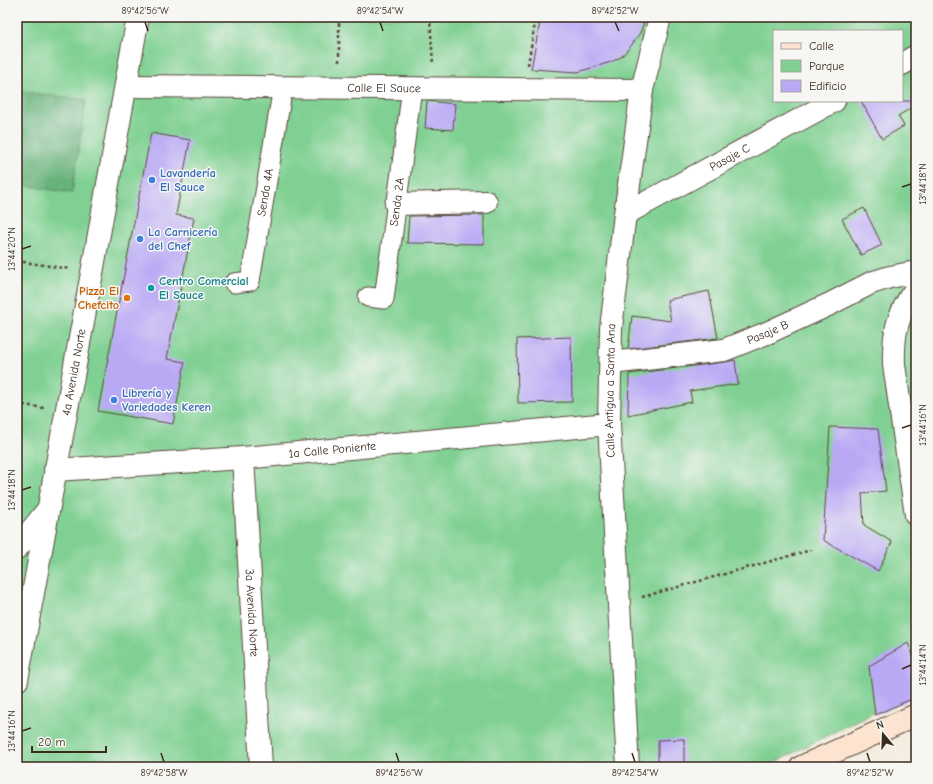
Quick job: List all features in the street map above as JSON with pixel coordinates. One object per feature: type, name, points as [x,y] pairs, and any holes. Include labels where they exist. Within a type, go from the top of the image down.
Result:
[{"type":"main road","points":[[801,767],[916,715]]},
{"type":"street","name":"4a Avenida Norte","points":[[17,680],[138,17]]},
{"type":"street","name":"Calle Antigua a Santa Ana","points":[[628,767],[609,424],[611,328],[642,90],[660,17]]},
{"type":"street","points":[[903,63],[916,56]]},
{"type":"street","name":"Calle El Sauce","points":[[126,86],[642,90]]},
{"type":"street","name":"Senda 4A","points":[[234,283],[250,280],[284,87]]},
{"type":"street","name":"Senda 2A","points":[[368,297],[384,299],[412,88]]},
{"type":"street","name":"Pasaje C","points":[[625,214],[832,102]]},
{"type":"street","points":[[396,204],[486,202]]},
{"type":"street","name":"Pasaje B","points":[[610,363],[724,350],[774,330],[871,283],[890,277],[916,272]]},
{"type":"street","points":[[916,288],[901,312],[897,324],[894,350],[894,365],[914,487],[916,515]]},
{"type":"street","name":"1a Calle Poniente","points":[[55,470],[243,458],[609,424]]},
{"type":"street","name":"3a Avenida Norte","points":[[243,458],[261,767]]},
{"type":"street","points":[[17,548],[48,510]]},
{"type":"path","points":[[339,17],[340,88]]},
{"type":"path","points":[[430,17],[434,89]]},
{"type":"path","points":[[523,89],[536,17]]},
{"type":"path","points":[[17,261],[92,273]]},
{"type":"path","points":[[618,604],[811,550]]},
{"type":"green space","points":[[17,17],[916,17],[916,690],[766,767],[17,767]]},
{"type":"green space","points":[[17,91],[86,100],[72,193],[17,184]]},
{"type":"building","points":[[541,17],[646,17],[640,33],[621,57],[611,62],[578,72],[531,69]]},
{"type":"building","points":[[427,101],[455,104],[453,130],[425,128]]},
{"type":"building","points":[[916,101],[916,105],[898,116],[904,126],[882,139],[862,102]]},
{"type":"building","name":"Centro Comercial El Sauce","points":[[151,133],[190,140],[176,215],[194,218],[167,359],[185,362],[173,424],[98,411]]},
{"type":"building","points":[[864,208],[882,245],[861,255],[842,219]]},
{"type":"building","points":[[484,215],[484,244],[407,243],[409,216]]},
{"type":"building","points":[[709,291],[718,338],[628,349],[632,316],[671,321],[667,300]]},
{"type":"building","points":[[571,337],[572,402],[518,403],[517,339]]},
{"type":"building","points":[[735,360],[738,384],[690,391],[692,402],[628,415],[629,374]]},
{"type":"building","points":[[830,427],[878,429],[886,491],[862,493],[864,525],[892,542],[878,571],[823,540]]},
{"type":"building","points":[[908,643],[916,663],[916,697],[875,715],[869,666]]},
{"type":"building","points":[[684,739],[684,767],[658,767],[658,740]]},
{"type":"place","name":"Lavandería El Sauce","points":[[152,180]]},
{"type":"place","name":"La Carnicería del Chef","points":[[140,239]]},
{"type":"place","name":"Centro Comercial El Sauce","points":[[151,288]]},
{"type":"place","name":"Pizza El Chefcito","points":[[127,298]]},
{"type":"place","name":"Librería y Variedades Keren","points":[[114,400]]}]
